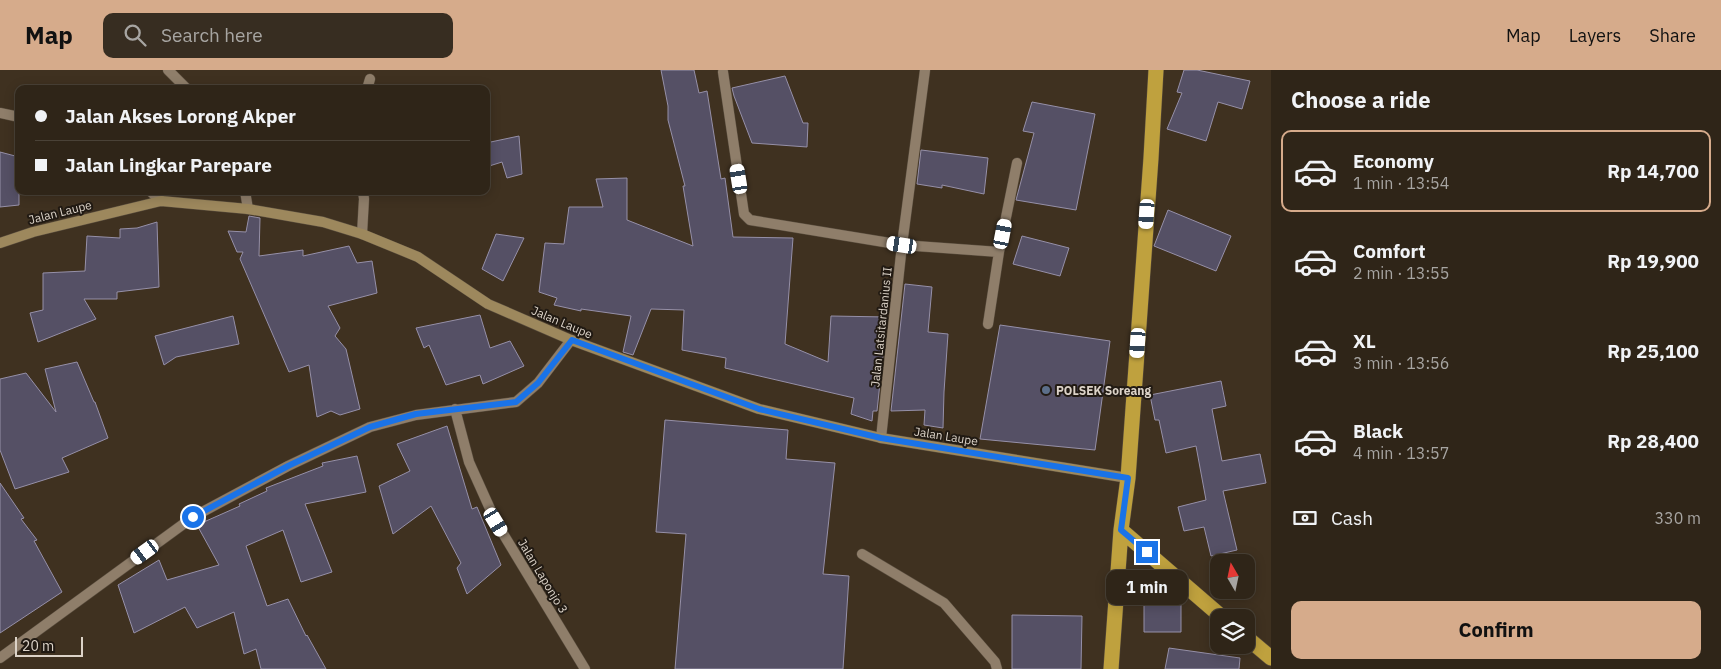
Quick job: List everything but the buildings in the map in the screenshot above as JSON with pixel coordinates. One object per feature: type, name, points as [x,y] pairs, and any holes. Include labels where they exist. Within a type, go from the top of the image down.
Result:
[{"type":"highway","points":[[1111,669],[1121,530],[1128,478],[1156,70]]},
{"type":"highway","points":[[1121,530],[1213,609]]},
{"type":"highway","points":[[1255,645],[1271,658]]},
{"type":"street","points":[[168,70],[183,85]]},
{"type":"street","name":"Jalan Latsitardanius II","points":[[881,438],[902,245],[925,70]]},
{"type":"street","points":[[723,72],[744,214],[750,220],[902,245],[999,252]]},
{"type":"street","points":[[0,113],[15,117]]},
{"type":"street","points":[[988,324],[999,252],[1017,162]]},
{"type":"street","points":[[154,195],[161,201]]},
{"type":"street","points":[[246,195],[248,209]]},
{"type":"street","points":[[362,234],[363,195]]},
{"type":"street","name":"Jalan Laupe","points":[[0,243],[33,232],[161,201],[248,209],[323,222],[362,234],[418,257],[488,304],[572,340],[759,409],[881,438],[1128,478]]},
{"type":"street","points":[[0,658],[201,512],[288,466],[370,427],[416,414],[482,408],[516,402],[538,383],[572,340]]},
{"type":"street","name":"Jalan Laponjo 3","points":[[455,409],[469,462],[496,522],[584,669]]},
{"type":"street","points":[[862,554],[944,603],[995,662],[997,669]]},
{"type":"place","name":"POLSEK Soreang","points":[[1046,390]]},
{"type":"route","points":[[193,517],[288,466],[370,427],[416,414],[482,408],[516,402],[538,383],[572,340],[759,409],[881,438],[1128,478],[1121,530],[1147,552]]}]
